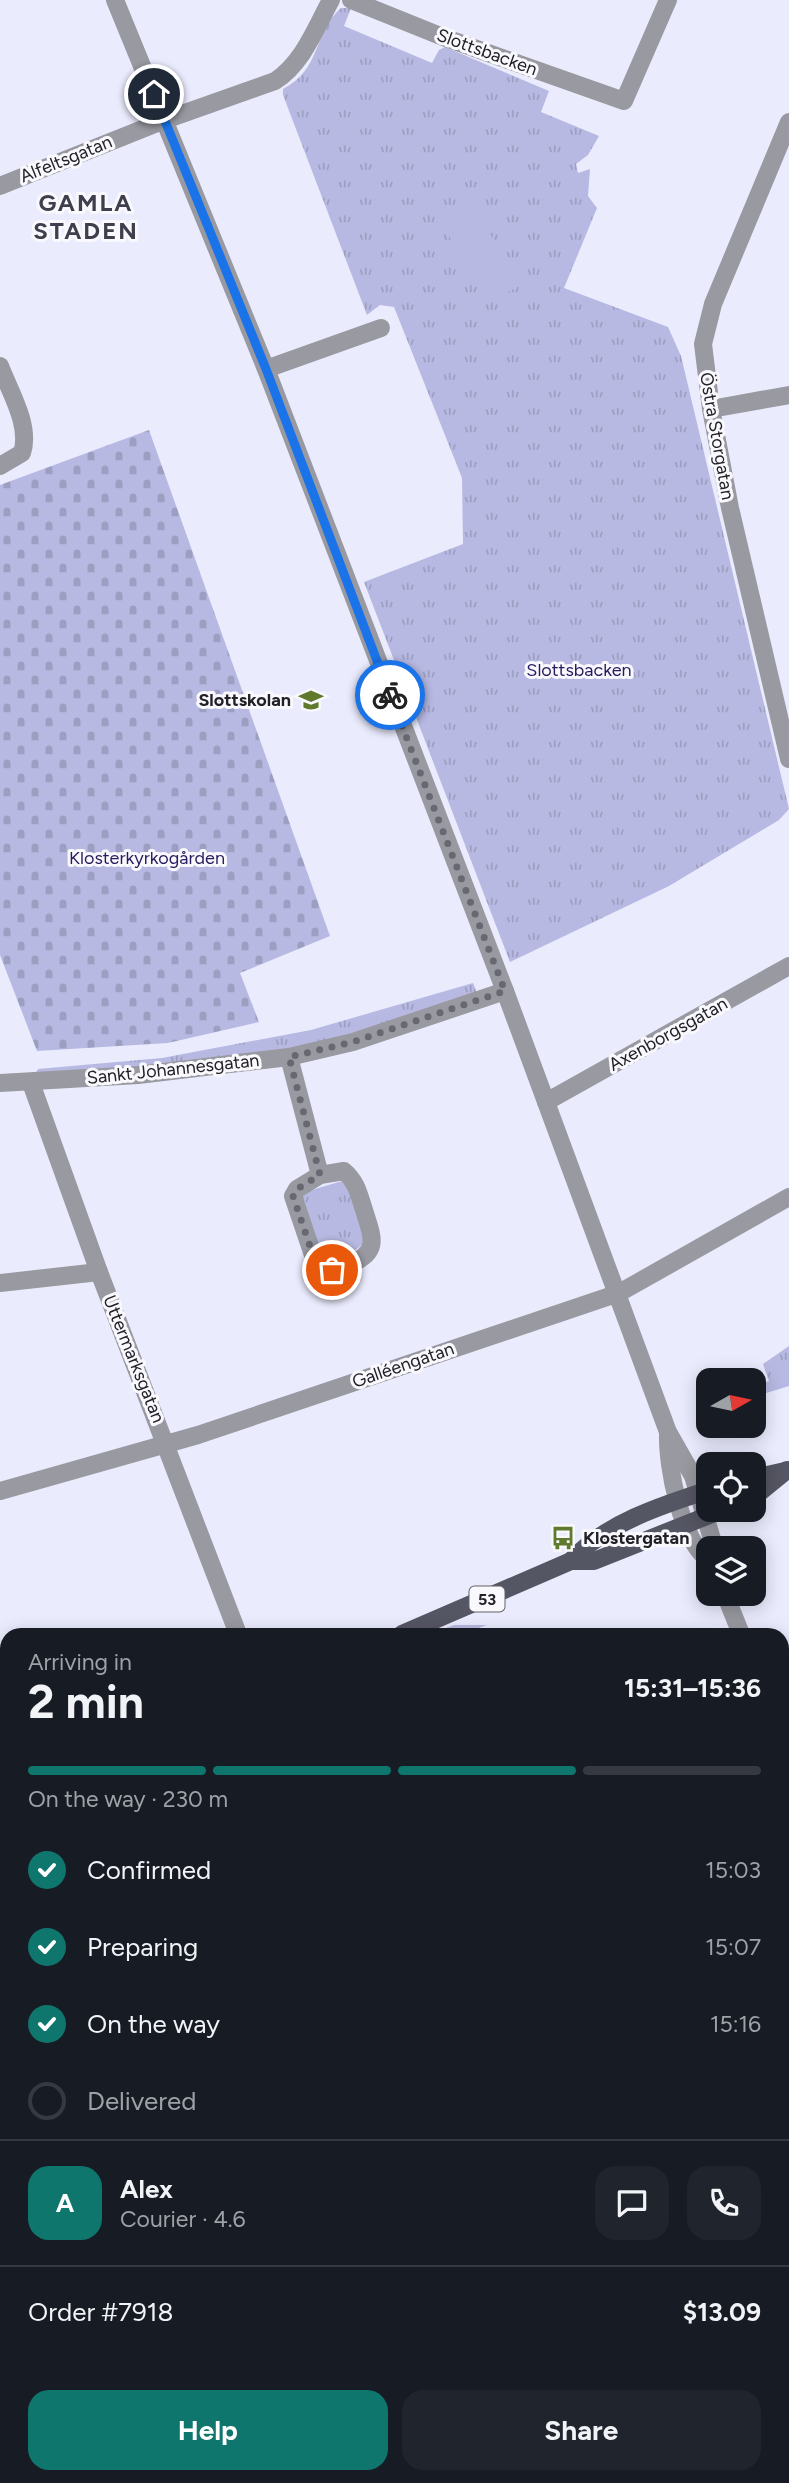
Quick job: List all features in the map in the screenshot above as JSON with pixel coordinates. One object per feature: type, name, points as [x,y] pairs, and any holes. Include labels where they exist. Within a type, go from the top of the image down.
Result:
[{"type":"main road","points":[[766,1475],[788,1470]]},
{"type":"main road","points":[[766,1487],[788,1470]]},
{"type":"main road","name":"53","points":[[571,1561],[587,1543],[696,1494]]},
{"type":"main road","name":"53","points":[[416,1628],[571,1561],[594,1560],[696,1520]]},
{"type":"street","points":[[115,0],[266,369],[505,991],[619,1293],[668,1432],[696,1481]]},
{"type":"street","name":"Alfeltsgatan","points":[[0,186],[165,120],[275,81],[291,71],[331,0]]},
{"type":"street","name":"Slottsbacken","points":[[351,0],[443,37],[624,101],[668,0]]},
{"type":"street","name":"Östra Storgatan","points":[[789,122],[706,326],[704,363],[730,508],[789,759]]},
{"type":"street","points":[[266,369],[381,328]]},
{"type":"street","points":[[0,366],[23,428],[25,444],[22,453],[0,466]]},
{"type":"street","points":[[711,409],[789,395]]},
{"type":"street","name":"Axenborgsgatan","points":[[546,1102],[789,966]]},
{"type":"street","name":"Sankt Johannesgatan","points":[[0,1083],[138,1075],[289,1057],[353,1042],[505,991]]},
{"type":"street","points":[[289,1057],[320,1175]]},
{"type":"street","name":"Uttermarksgatan","points":[[31,1083],[99,1272],[237,1628]]},
{"type":"street","points":[[344,1171],[354,1180],[373,1238],[370,1253],[332,1270],[323,1269],[314,1258],[293,1196],[297,1189],[320,1175],[344,1171]]},
{"type":"street","name":"Galléengatan","points":[[0,1491],[167,1443],[619,1293],[789,1197]]},
{"type":"street","points":[[0,1283],[99,1272]]},
{"type":"street","points":[[668,1432],[668,1450],[678,1500],[685,1524],[696,1546]]},
{"type":"street","points":[[730,1606],[739,1628]]},
{"type":"green space","name":"Slottsbacken","points":[[341,8],[351,8],[344,26],[432,63],[439,50],[445,47],[549,91],[541,112],[599,136],[588,155],[576,164],[578,173],[590,169],[588,196],[597,208],[564,288],[668,327],[681,356],[789,809],[779,820],[669,886],[510,962],[364,582],[463,544],[462,478],[394,307],[380,305],[367,315],[283,95],[283,89],[305,71],[326,28]]},
{"type":"green space","points":[[476,208],[519,286],[486,304],[443,225]]},
{"type":"green space","name":"Klosterkyrkogården","points":[[149,430],[330,936],[240,973],[259,1022],[168,1043],[37,1051],[0,955],[0,485]]},
{"type":"green space","points":[[473,983],[477,993],[379,1026],[304,1046],[187,1064],[35,1074],[38,1069],[162,1058],[311,1030]]},
{"type":"green space","points":[[342,1181],[349,1189],[365,1242],[344,1255],[319,1254],[301,1202],[305,1192]]},
{"type":"green space","points":[[789,1346],[789,1386],[766,1393],[766,1382],[769,1381],[763,1364]]},
{"type":"green space","points":[[454,1625],[487,1625],[479,1628],[446,1628]]},
{"type":"way so far","points":[[332,1270],[323,1269],[314,1258],[293,1196],[297,1189],[320,1175],[289,1057],[353,1042],[505,991],[390,695]]},
{"type":"place","name":"Slottskolan","points":[[311,700]]},
{"type":"place","name":"Klostergatan","points":[[563,1538]]},
{"type":"district","name":"GAMLA STADEN","points":[[86,216]]},
{"type":"route","points":[[154,94],[266,369],[390,695]]}]
